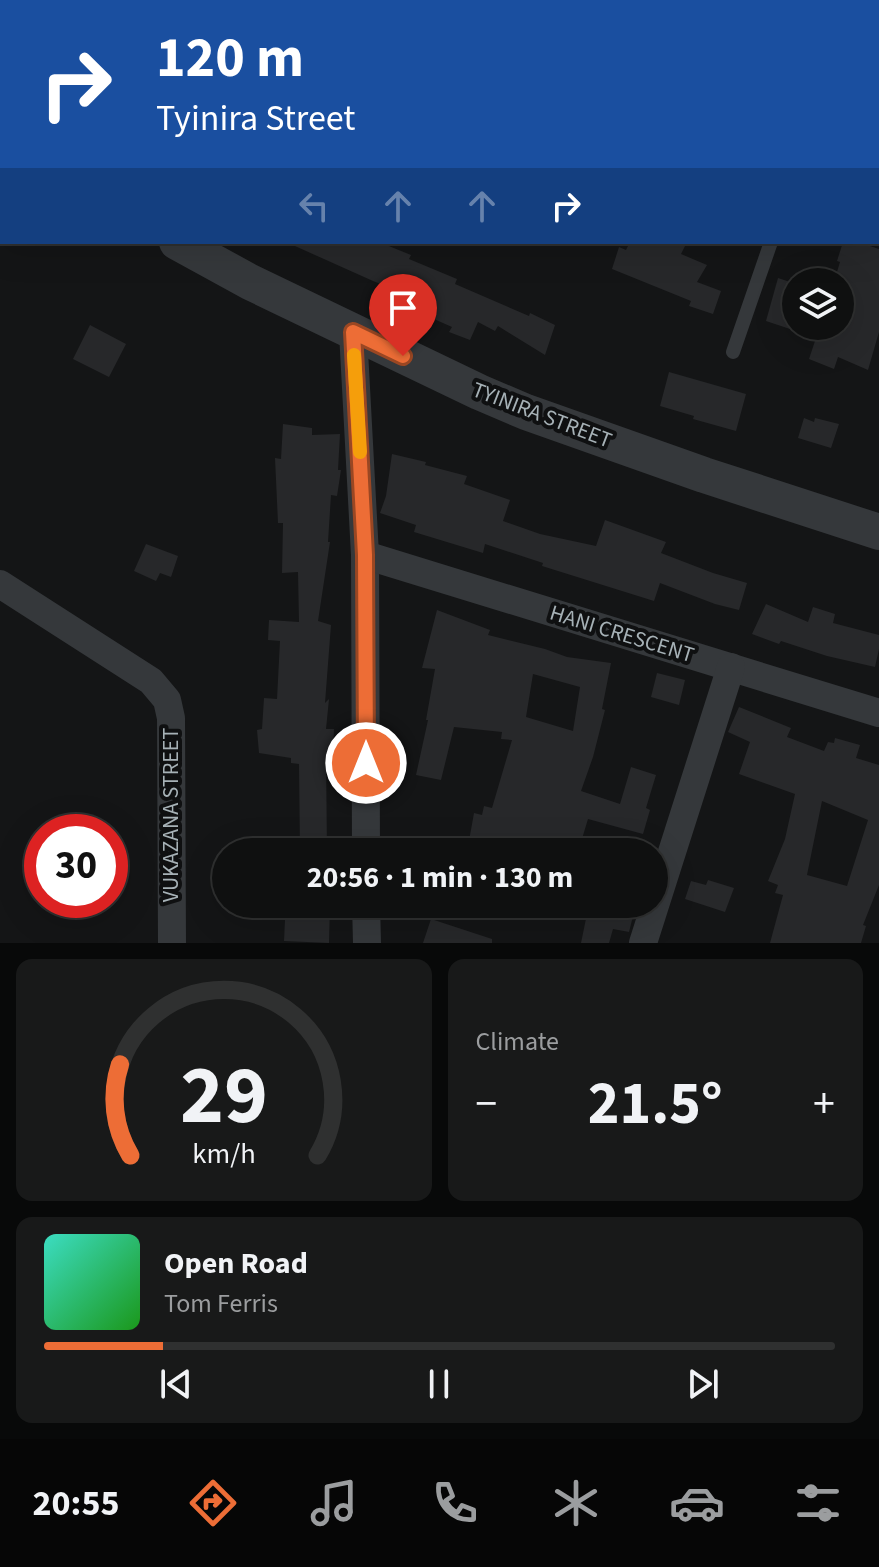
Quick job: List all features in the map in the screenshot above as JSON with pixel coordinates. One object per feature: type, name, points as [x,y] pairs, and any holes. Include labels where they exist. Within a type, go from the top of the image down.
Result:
[{"type":"street","name":"TYINIRA STREET","points":[[181,244],[250,282],[526,412],[879,532]]},
{"type":"street","points":[[353,332],[365,555],[366,838]]},
{"type":"street","name":"HANI CRESCENT","points":[[365,555],[879,713]]},
{"type":"street","name":"VUKAZANA STREET","points":[[0,584],[151,681],[167,700],[171,718],[172,943]]},
{"type":"street","points":[[643,943],[731,667]]},
{"type":"street","points":[[366,918],[367,943]]},
{"type":"lane","points":[[733,352],[770,244]]},
{"type":"building","points":[[290,244],[384,244],[411,255],[409,259],[457,279],[455,284],[555,325],[545,355],[498,326],[495,331],[478,322],[470,340],[449,332],[452,327],[418,312],[420,300]]},
{"type":"building","points":[[629,244],[686,244],[681,254],[707,265],[697,282],[721,291],[713,314],[689,306],[691,301],[612,269],[619,247],[626,250]]},
{"type":"building","points":[[842,244],[864,244],[879,249],[879,332],[868,370],[838,357],[834,369],[809,359],[815,340],[854,340],[854,268],[838,268],[840,262],[837,261]]},
{"type":"building","points":[[778,278],[782,279],[782,326],[766,321]]},
{"type":"building","points":[[90,325],[126,344],[109,377],[73,359]]},
{"type":"building","points":[[669,372],[746,394],[736,431],[660,406]]},
{"type":"building","points":[[804,418],[839,424],[831,448],[798,438]]},
{"type":"building","points":[[283,424],[312,428],[312,435],[340,434],[338,470],[341,470],[337,496],[331,495],[330,542],[318,621],[331,625],[325,703],[329,699],[326,729],[334,729],[333,753],[326,753],[327,838],[300,838],[299,764],[291,763],[291,758],[259,753],[257,730],[262,729],[264,698],[277,699],[280,641],[268,640],[269,620],[299,622],[298,572],[282,573],[283,523],[278,523],[275,458],[281,459]]},
{"type":"building","points":[[392,454],[467,476],[464,484],[510,500],[503,521],[540,534],[596,546],[605,520],[666,542],[661,553],[747,583],[739,610],[660,583],[654,601],[542,566],[543,563],[485,544],[483,553],[414,532],[416,525],[380,513],[386,496]]},
{"type":"building","points":[[146,544],[178,556],[171,577],[160,573],[156,581],[134,571]]},
{"type":"building","points":[[766,604],[808,622],[813,607],[835,614],[833,623],[879,635],[875,667],[781,641],[779,644],[752,634]]},
{"type":"building","points":[[437,610],[490,630],[488,635],[567,657],[611,663],[602,709],[605,710],[581,791],[620,804],[631,767],[656,775],[646,808],[650,810],[643,834],[588,819],[582,838],[470,838],[474,813],[482,815],[484,806],[492,808],[512,740],[501,739],[502,732],[454,727],[441,780],[416,775],[435,669],[422,668]],"holes":[[[533,674],[580,687],[573,731],[526,717]]]},
{"type":"building","points":[[657,673],[685,680],[679,705],[651,697]]},
{"type":"building","points":[[739,707],[791,728],[787,737],[824,751],[828,742],[834,743],[835,738],[860,745],[856,758],[879,765],[879,885],[863,925],[866,926],[861,943],[770,943],[783,895],[775,893],[778,885],[768,881],[785,839],[795,794],[739,774],[750,742],[728,732]],"holes":[[[822,801],[868,820],[847,886],[807,875]]]},
{"type":"building","points":[[708,880],[734,888],[725,912],[685,899],[691,881],[706,885]]},
{"type":"building","points":[[330,918],[329,943],[284,941],[285,920]]},
{"type":"building","points":[[586,918],[632,918],[629,932],[613,929],[609,943],[581,943]]},
{"type":"building","points":[[431,919],[492,939],[492,943],[423,943]]},
{"type":"slow traffic","points":[[354,355],[360,452]]},
{"type":"route","points":[[366,763],[365,555],[353,332],[403,356]]}]
